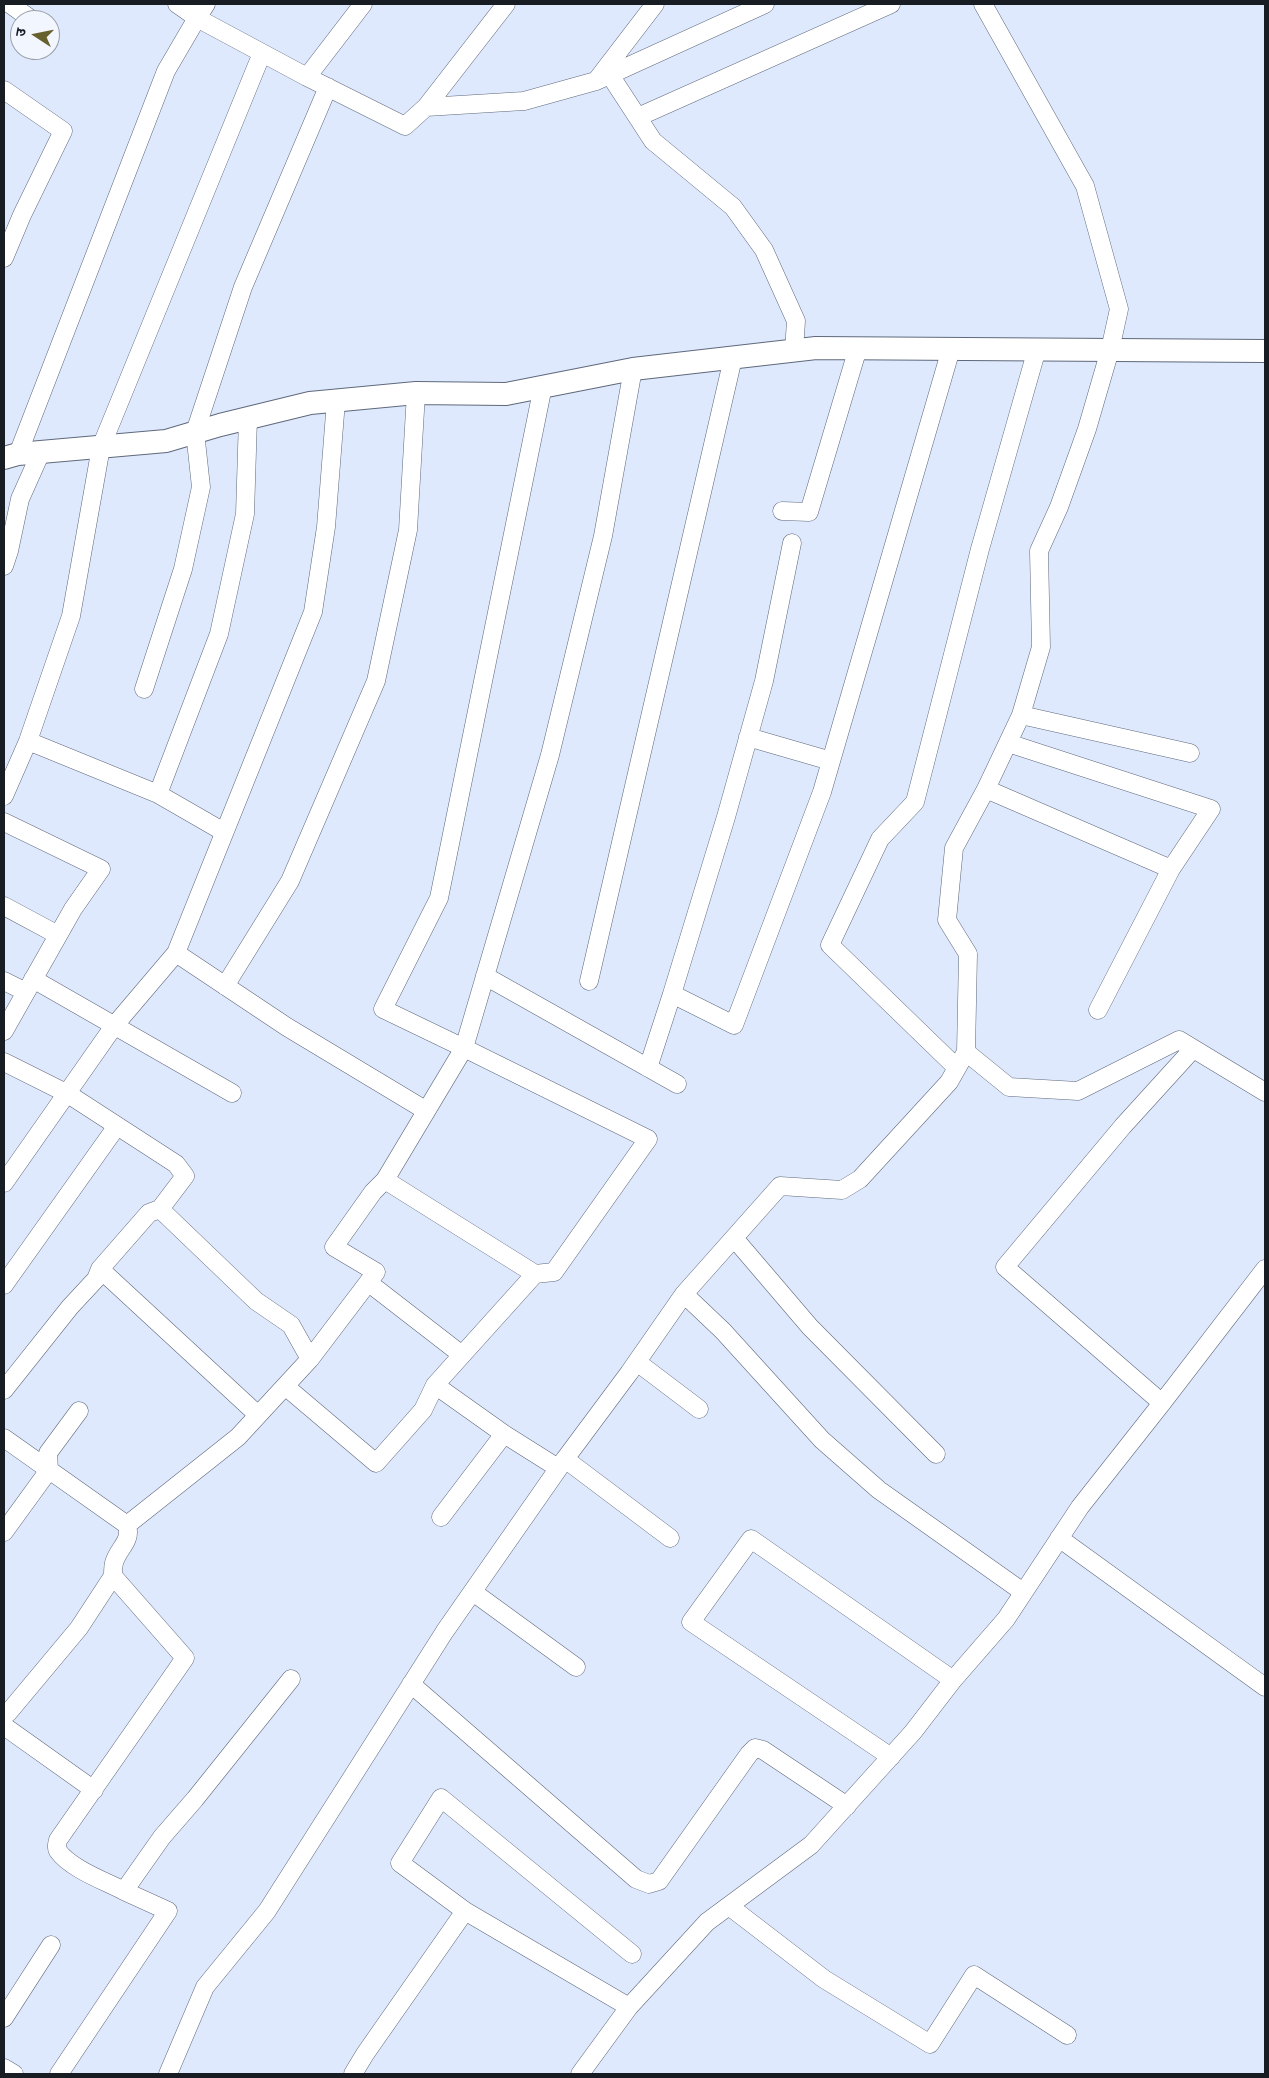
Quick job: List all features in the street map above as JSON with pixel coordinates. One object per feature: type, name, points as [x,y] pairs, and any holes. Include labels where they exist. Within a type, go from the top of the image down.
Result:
[{"type":"street","points":[[176,4],[202,11],[262,53],[405,126],[426,107],[506,4]]},
{"type":"street","points":[[307,76],[363,4]]},
{"type":"street","points":[[603,78],[655,4]]},
{"type":"street","points":[[426,107],[524,101],[603,78],[766,4]]},
{"type":"street","points":[[638,117],[891,4]]},
{"type":"street","points":[[168,2074],[205,1987],[267,1911],[472,1592],[684,1294],[780,1186],[842,1190],[860,1179],[949,1082],[966,1052],[968,954],[947,920],[954,848],[986,789],[1021,715],[1041,647],[1039,552],[1059,507],[1088,429],[1110,350],[1119,309],[1085,186],[984,4]]},
{"type":"street","points":[[202,11],[166,71],[11,456],[166,441],[310,403],[416,394],[506,394],[633,369],[816,348],[1265,351]]},
{"type":"street","points":[[4,796],[28,741],[71,616],[101,447],[262,53]]},
{"type":"street","points":[[603,78],[638,117],[653,140],[732,207],[764,250],[796,321],[794,350]]},
{"type":"street","points":[[144,689],[183,569],[201,487],[195,432],[243,287],[328,87]]},
{"type":"street","points":[[4,90],[63,131],[22,215],[4,258]]},
{"type":"street","points":[[782,511],[809,512],[858,348]]},
{"type":"street","points":[[672,994],[734,1026],[822,792],[951,349]]},
{"type":"street","points":[[957,1068],[830,945],[880,839],[915,802],[980,550],[1037,349]]},
{"type":"street","points":[[589,982],[733,358]]},
{"type":"street","points":[[127,1525],[238,1437],[310,1359],[376,1272],[334,1247],[385,1180],[425,1110],[464,1048],[552,745],[603,536],[633,369]]},
{"type":"street","points":[[385,1180],[535,1274],[554,1272],[648,1139],[383,1009],[439,898],[543,386]]},
{"type":"street","points":[[226,986],[290,881],[376,681],[408,530],[416,394]]},
{"type":"street","points":[[4,1182],[68,1094],[114,1026],[176,953],[313,612],[326,527],[336,401]]},
{"type":"street","points":[[158,794],[219,634],[245,514],[248,418]]},
{"type":"street","points":[[4,566],[20,499],[41,452]]},
{"type":"street","points":[[648,1068],[726,817],[764,681],[792,543]]},
{"type":"street","points":[[1021,715],[1190,753]]},
{"type":"street","points":[[748,737],[831,761]]},
{"type":"street","points":[[28,741],[158,794],[224,832]]},
{"type":"street","points":[[1008,743],[1211,809],[1171,869],[1098,1010]]},
{"type":"street","points":[[986,789],[1171,869]]},
{"type":"street","points":[[4,822],[101,869],[58,935],[4,1030]]},
{"type":"street","points":[[4,906],[58,935]]},
{"type":"street","points":[[176,953],[287,1026],[425,1110]]},
{"type":"street","points":[[485,976],[677,1084]]},
{"type":"street","points":[[4,981],[30,986],[114,1026],[232,1093]]},
{"type":"street","points":[[966,1052],[1008,1087],[1078,1091],[1179,1040],[1263,1085]]},
{"type":"street","points":[[1162,1404],[1005,1267],[1122,1126],[1193,1049]]},
{"type":"street","points":[[4,1062],[68,1094],[176,1164],[185,1176],[160,1209],[149,1213],[100,1269],[96,1279],[70,1307],[4,1390]]},
{"type":"street","points":[[4,1285],[117,1126]]},
{"type":"street","points":[[160,1209],[256,1301],[291,1325],[310,1359]]},
{"type":"street","points":[[734,1238],[810,1327],[936,1454]]},
{"type":"street","points":[[100,1269],[258,1415]]},
{"type":"street","points":[[580,2074],[629,2006],[707,1922],[811,1845],[914,1732],[953,1680],[1006,1619],[1080,1507],[1162,1404],[1265,1269]]},
{"type":"street","points":[[285,1386],[376,1464],[423,1410],[435,1386],[535,1274]]},
{"type":"street","points":[[368,1283],[462,1355]]},
{"type":"street","points":[[684,1294],[723,1330],[829,1446],[879,1490],[1023,1592]]},
{"type":"street","points":[[636,1362],[699,1409]]},
{"type":"street","points":[[435,1386],[504,1434],[562,1464],[670,1538]]},
{"type":"street","points":[[5,1527],[49,1470],[48,1453],[79,1411]]},
{"type":"street","points":[[441,1517],[504,1434]]},
{"type":"street","points":[[4,1438],[127,1525],[129,1532],[125,1546],[114,1562],[113,1576],[79,1628],[5,1717],[94,1790]]},
{"type":"street","points":[[1059,1538],[1265,1687]]},
{"type":"street","points":[[891,1757],[691,1622],[751,1539],[953,1680]]},
{"type":"street","points":[[59,2074],[168,1911],[74,1865],[58,1851],[56,1846],[58,1840],[185,1658],[113,1576]]},
{"type":"street","points":[[472,1592],[576,1667]]},
{"type":"street","points":[[124,1891],[162,1837],[196,1799],[291,1679]]},
{"type":"street","points":[[412,1684],[636,1879],[649,1884],[659,1881],[755,1748],[763,1750],[847,1806]]},
{"type":"street","points":[[629,2006],[465,1911],[400,1863],[441,1798],[632,1954]]},
{"type":"street","points":[[729,1906],[824,1979],[930,2044],[974,1975],[1067,2035]]},
{"type":"street","points":[[353,2074],[465,1911]]},
{"type":"street","points":[[4,2018],[51,1945]]},
{"type":"street","points":[[4,2068],[14,2074]]}]
